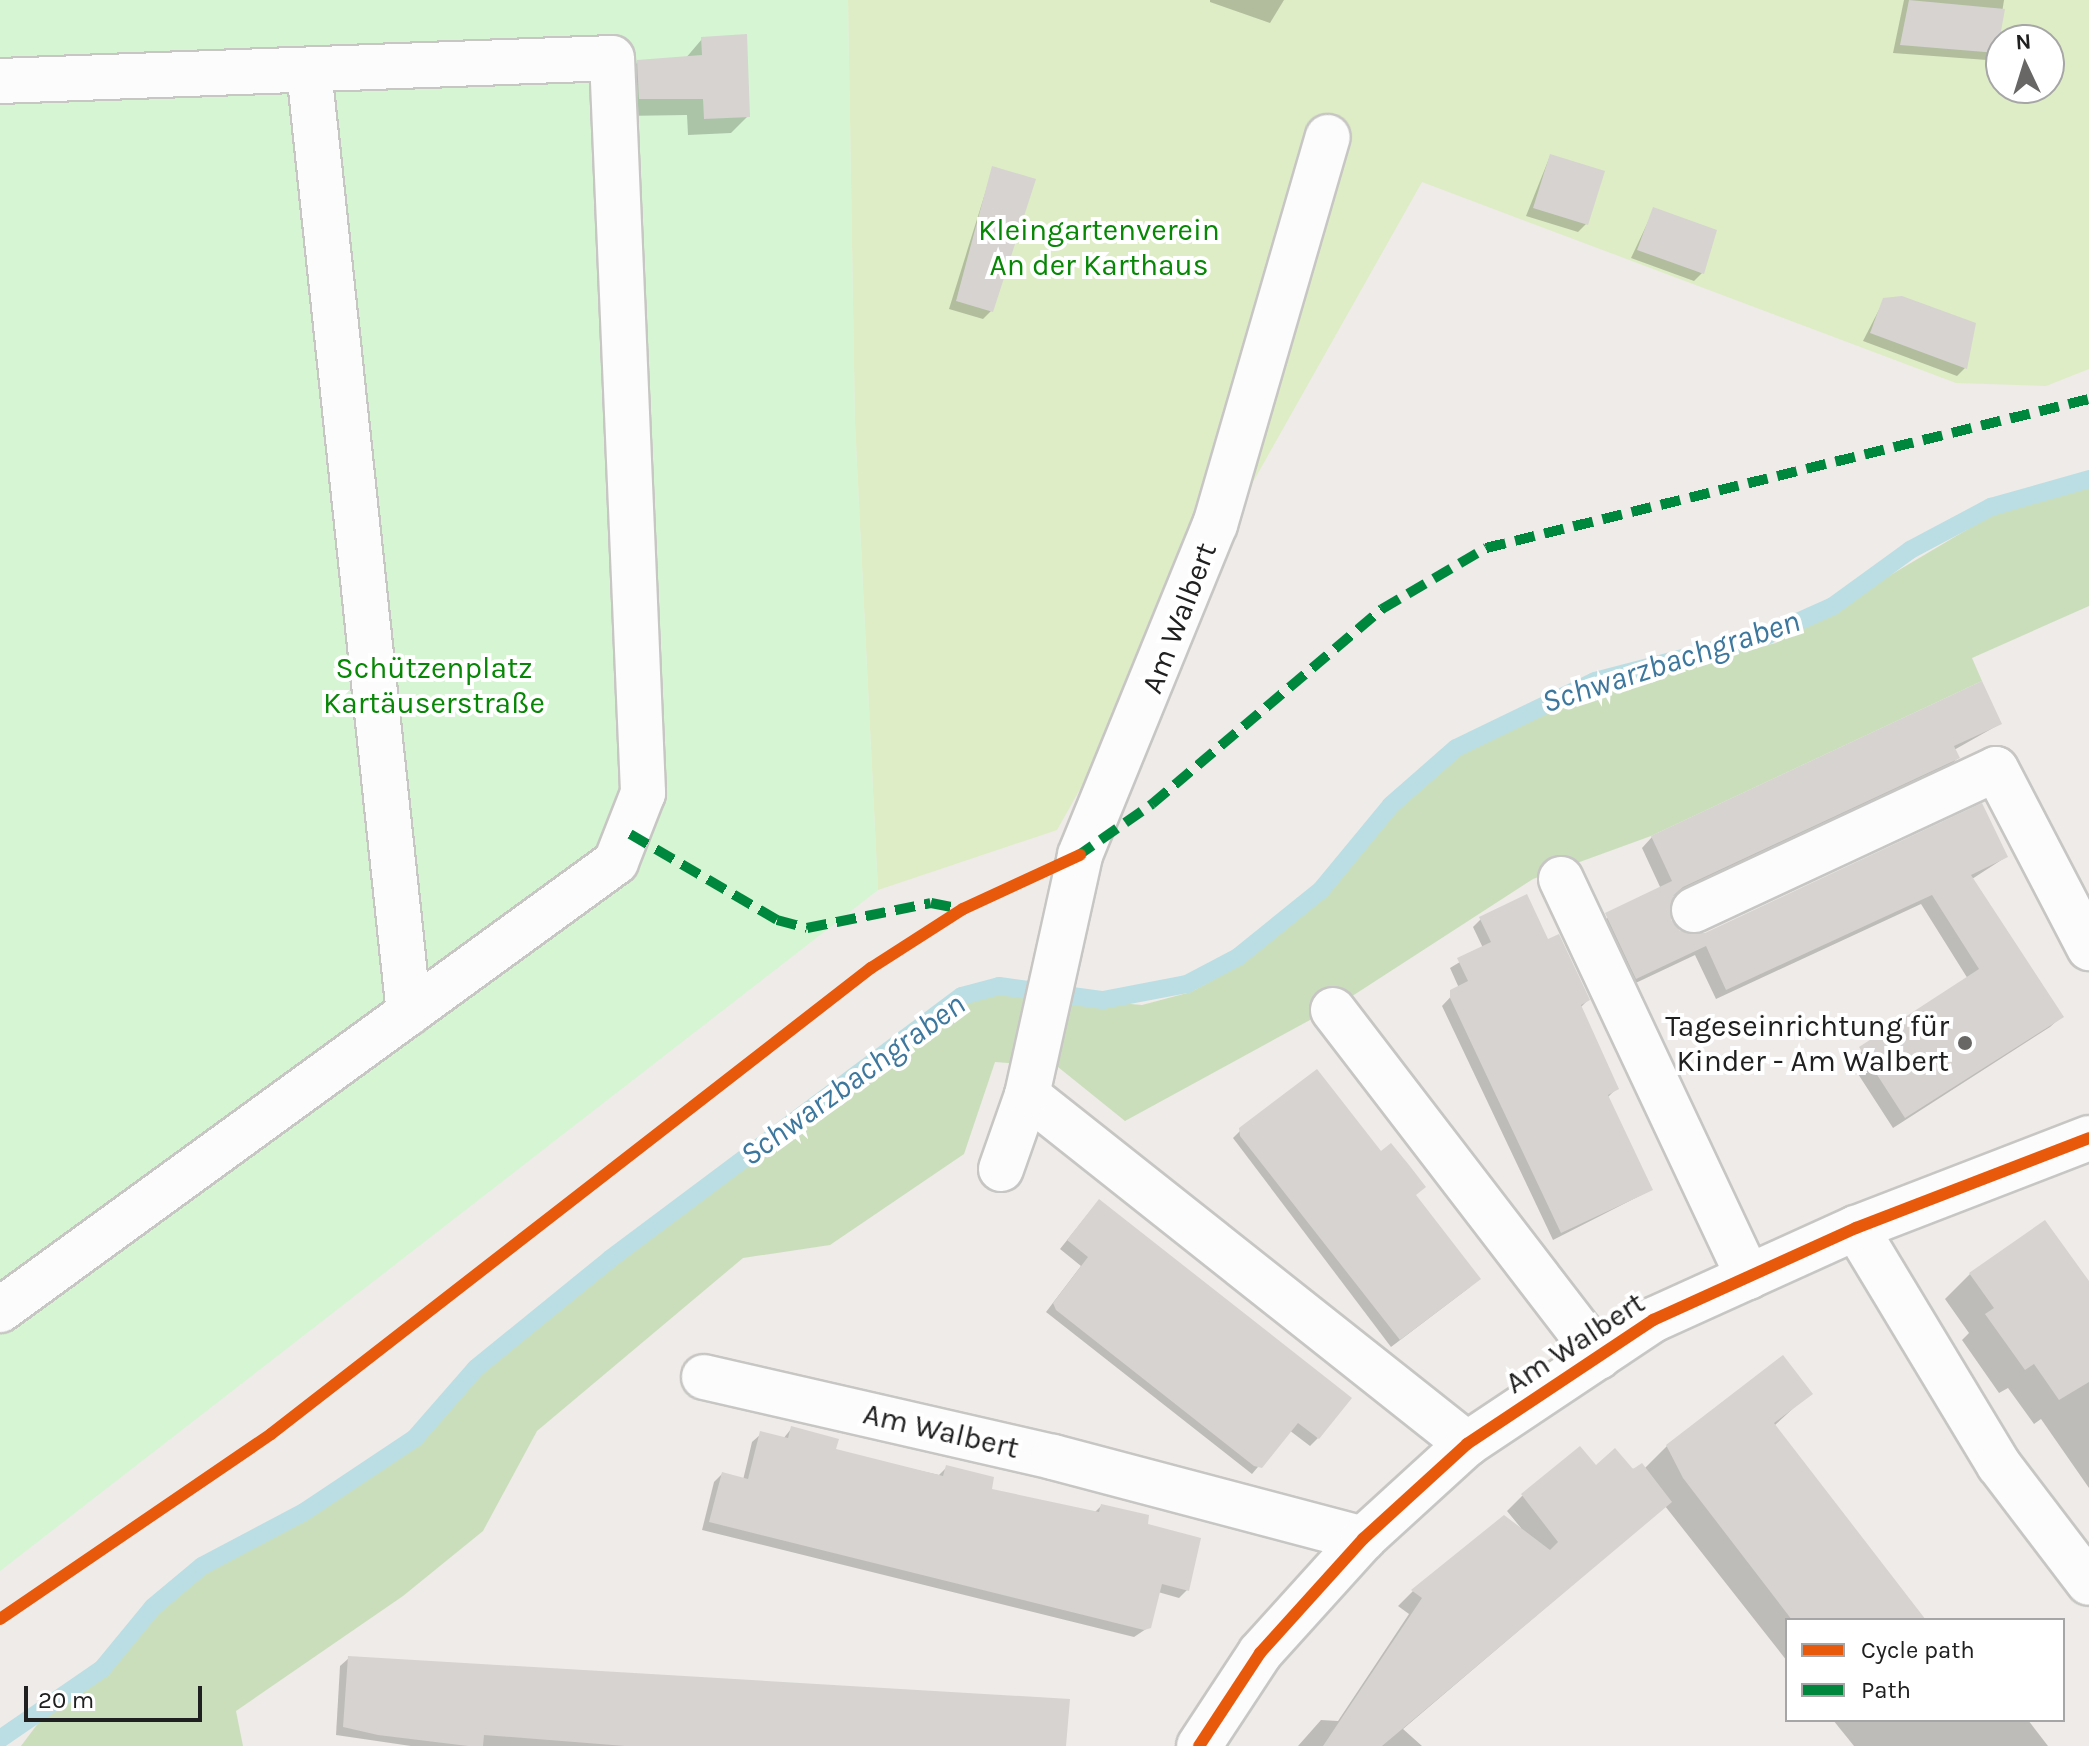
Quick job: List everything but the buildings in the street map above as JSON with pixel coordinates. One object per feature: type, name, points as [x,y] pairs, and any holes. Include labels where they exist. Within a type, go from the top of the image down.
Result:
[{"type":"street","points":[[0,81],[612,58],[643,793],[616,862],[0,1310]]},
{"type":"street","points":[[309,70],[409,1013]]},
{"type":"street","name":"Am Walbert","points":[[1001,1169],[1031,1077],[1060,923],[1080,855],[1215,525],[1328,137]]},
{"type":"street","points":[[1694,910],[1996,769],[2089,948]]},
{"type":"street","points":[[1561,879],[1748,1277]]},
{"type":"street","name":"Am Walbert","points":[[1333,1010],[1599,1357]]},
{"type":"street","points":[[1031,1077],[1467,1444]]},
{"type":"street","name":"Am Walbert","points":[[1199,1746],[1260,1653],[1363,1539],[1467,1444],[1653,1320],[1856,1228],[2089,1138]]},
{"type":"street","points":[[1856,1228],[1999,1465],[2089,1583]]},
{"type":"street","name":"Am Walbert","points":[[704,1377],[1053,1457],[1363,1539]]},
{"type":"green space","name":"Schützenplatz Kartäuserstraße","points":[[0,0],[848,0],[855,423],[878,890],[0,1571]]},
{"type":"green space","name":"Kleingartenverein An der Karthaus","points":[[848,0],[2089,0],[2089,369],[2046,386],[1956,383],[1422,182],[1057,830],[878,890],[855,423]]},
{"type":"green space","points":[[2089,487],[2089,606],[1972,658],[1982,681],[1651,836],[1533,879],[1343,1002],[1125,1121],[1058,1067],[995,1062],[964,1154],[830,1245],[743,1258],[537,1431],[483,1531],[403,1596],[236,1711],[243,1746],[21,1746],[42,1718],[105,1672],[159,1609],[209,1568],[303,1518],[414,1443],[484,1366],[951,1009],[984,991],[1142,1005],[1191,992],[1240,965],[1328,894],[1396,810],[1465,749],[1604,684],[1776,643],[1995,513]]},
{"type":"waterway","name":"Schwarzbachgraben","points":[[0,1739],[102,1669],[153,1607],[202,1566],[304,1512],[415,1438],[476,1368],[610,1259],[962,996],[999,986],[1103,1000],[1187,984],[1238,957],[1321,890],[1391,805],[1456,748],[1595,681],[1766,636],[1833,606],[1910,550],[1991,507],[2089,479]]},
{"type":"marked path","points":[[1076,857],[1152,804],[1382,609],[1486,548],[2089,399]]},
{"type":"marked path","points":[[630,834],[777,920],[807,928],[931,903],[963,909]]},
{"type":"cycle path","points":[[0,1619],[271,1434],[871,968],[963,909],[1080,855]]},
{"type":"cycle path","points":[[1199,1746],[1260,1653],[1363,1539],[1467,1444],[1653,1320],[1856,1228],[2089,1138]]},
{"type":"place","name":"Tageseinrichtung für Kinder - Am Walbert","points":[[1965,1043]]}]
